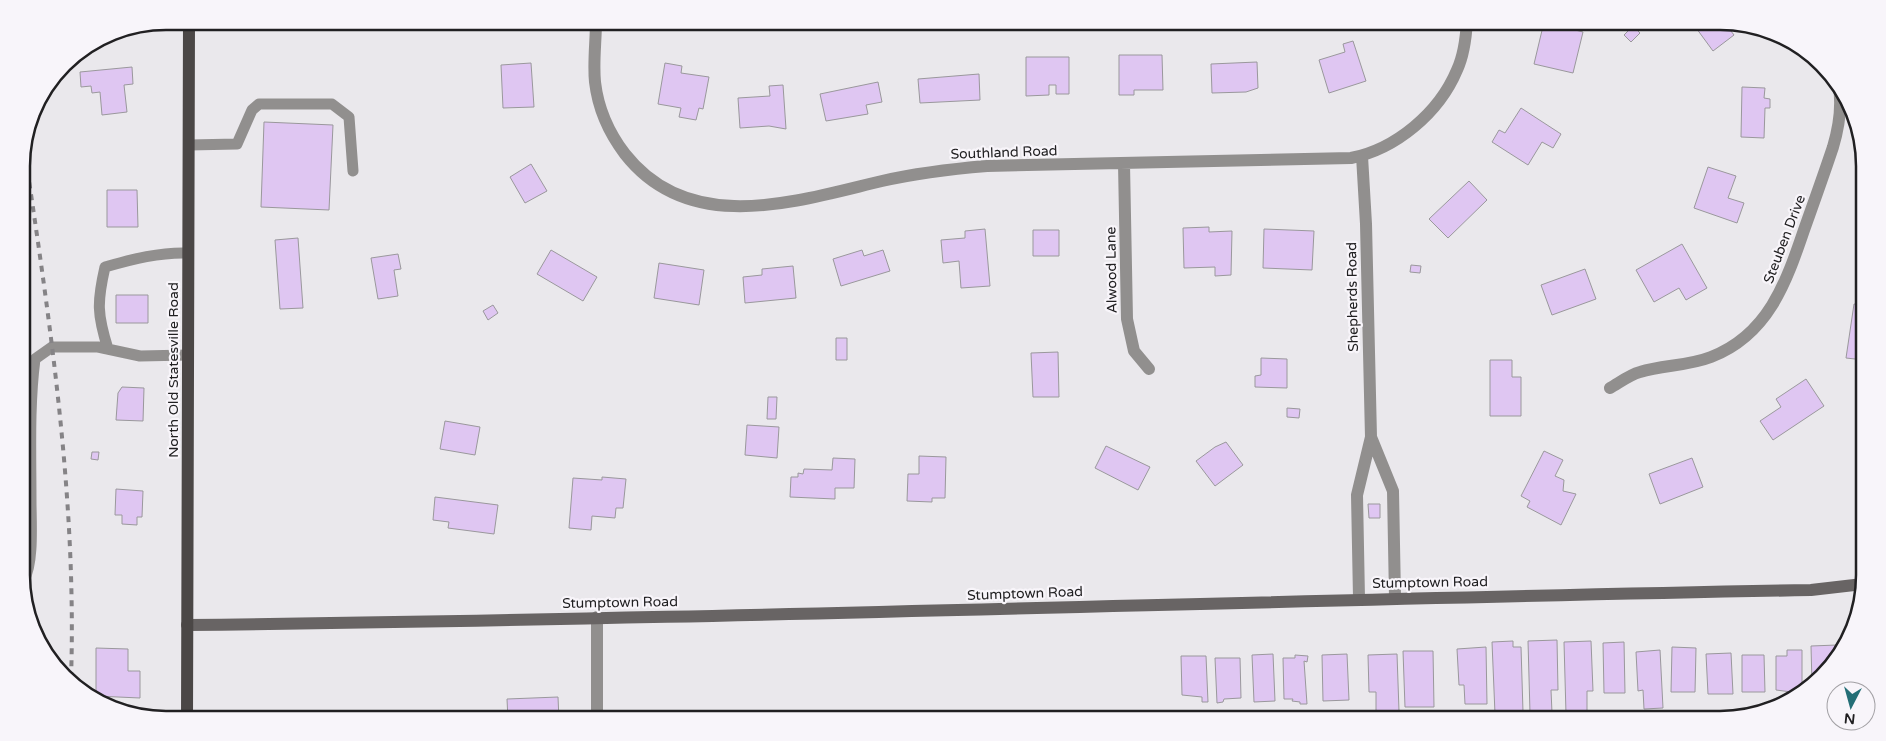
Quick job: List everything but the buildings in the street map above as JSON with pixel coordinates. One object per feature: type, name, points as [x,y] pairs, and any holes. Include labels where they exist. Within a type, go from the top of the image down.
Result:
[{"type":"main road","name":"North Old Statesville Road","points":[[187,711],[189,30]]},
{"type":"street","name":"Southland Road","points":[[596,30],[595,81],[599,105],[613,136],[631,162],[650,179],[668,190],[690,199],[716,205],[750,207],[781,204],[936,170],[987,166],[1351,158],[1362,156],[1375,152],[1404,135],[1445,94],[1458,69],[1466,30]]},
{"type":"street","name":"Steuben Drive","points":[[1610,388],[1638,372],[1690,364],[1712,357],[1736,343],[1758,325],[1774,304],[1787,281],[1833,147],[1838,128],[1841,103]]},
{"type":"street","name":"Shepherds Road","points":[[1359,598],[1357,495],[1371,437],[1362,156]]},
{"type":"street","name":"Alwood Lane","points":[[1124,164],[1126,319],[1134,351],[1148,369]]},
{"type":"street","name":"Shepherds Road","points":[[1371,437],[1393,491],[1395,597]]},
{"type":"street","name":"Stumptown Road","points":[[187,624],[597,617],[1395,597],[1811,590],[1855,585]]},
{"type":"street","points":[[597,617],[597,711]]},
{"type":"lane","points":[[188,145],[237,144],[252,110],[259,104],[332,104],[349,117],[353,171]]},
{"type":"lane","points":[[108,349],[99,322],[98,298],[106,267],[140,258],[172,253],[188,253]]},
{"type":"lane","points":[[30,542],[32,386],[35,359],[52,347],[108,349],[140,356],[188,355]]},
{"type":"railway","points":[[30,189],[52,345],[66,479],[72,612],[71,672]]}]
